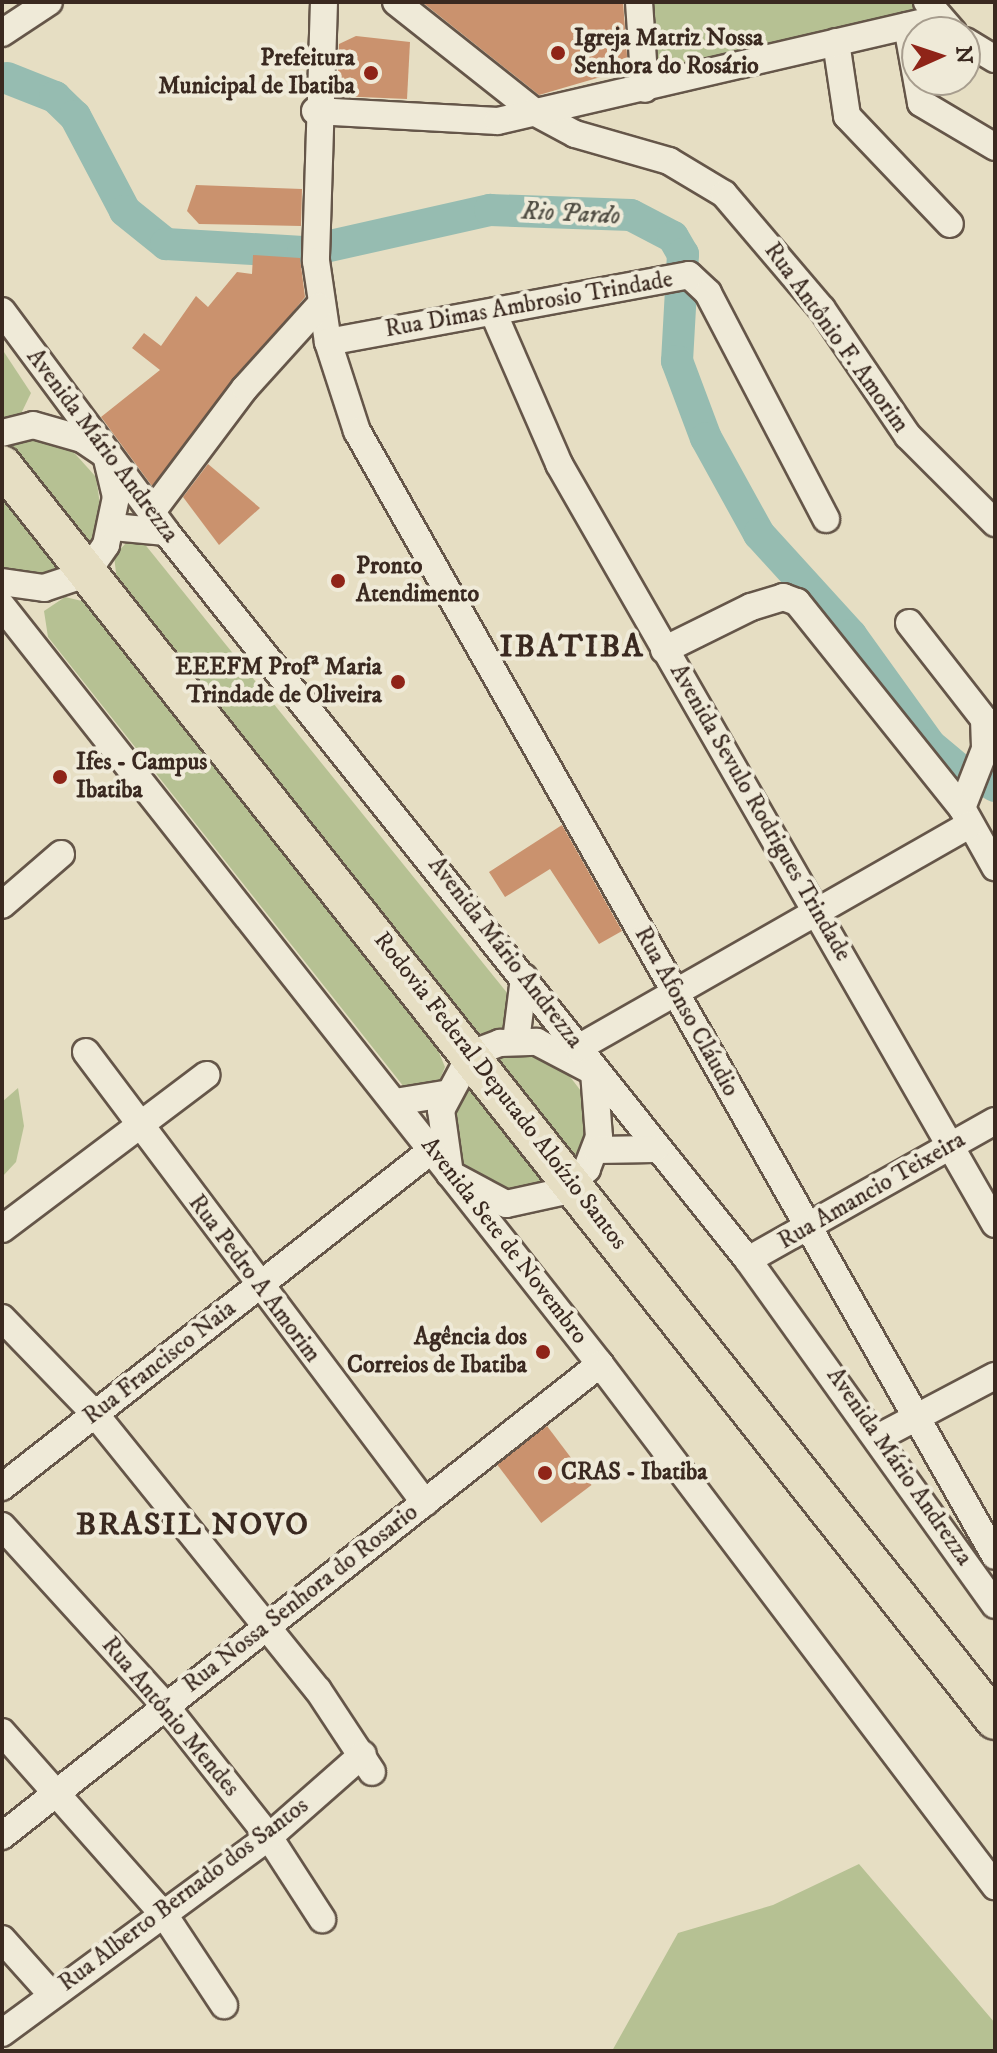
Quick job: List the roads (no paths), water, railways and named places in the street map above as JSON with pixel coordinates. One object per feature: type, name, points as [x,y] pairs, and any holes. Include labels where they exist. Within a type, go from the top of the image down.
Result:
[{"type":"highway","name":"Rodovia Federal Deputado Aloízio Santos","points":[[2,465],[471,1054],[560,1191],[995,1720]]},
{"type":"street","points":[[2,33],[49,2]]},
{"type":"street","name":"Rua Afonso Cláudio","points":[[324,2],[315,111],[315,252],[319,306],[328,342],[376,469],[994,1553]]},
{"type":"street","points":[[639,2],[645,89]]},
{"type":"street","name":"Rua Antônio F. Amorim","points":[[412,6],[536,113],[575,134],[669,161],[724,194],[822,309],[908,436],[995,523]]},
{"type":"street","points":[[315,111],[463,121],[536,113],[901,27]]},
{"type":"street","points":[[836,42],[847,116],[950,224]]},
{"type":"street","points":[[920,96],[921,103],[995,147]]},
{"type":"street","name":"Rua Dimas Ambrosio Trindade","points":[[328,342],[677,278],[708,293],[826,519]]},
{"type":"street","points":[[113,527],[159,522],[245,388],[319,306]]},
{"type":"street","name":"Avenida Mário Andrezza","points":[[2,311],[106,455],[524,978],[655,1149],[748,1260],[881,1436],[995,1605]]},
{"type":"street","name":"Avenida Sevulo Rodrigues Trindade","points":[[493,312],[559,464],[664,650],[821,914],[995,1224]]},
{"type":"street","points":[[33,425],[46,373]]},
{"type":"street","points":[[2,433],[33,425],[65,431],[106,455],[116,497],[113,527],[86,574],[44,588],[2,582]]},
{"type":"street","points":[[664,650],[751,607],[783,597],[797,602],[968,803],[995,867]]},
{"type":"street","name":"Avenida Sete de Novembro","points":[[2,606],[10,630],[395,1102],[600,1364],[995,1886]]},
{"type":"street","points":[[578,1048],[821,914],[968,803],[985,749],[990,713],[909,623]]},
{"type":"street","points":[[2,905],[61,854]]},
{"type":"street","points":[[516,1041],[524,978]]},
{"type":"street","points":[[529,1274],[516,1235],[560,1191],[596,1150],[602,1111],[594,1072],[558,1048],[516,1041],[471,1054],[445,1094],[440,1143],[450,1174],[506,1204],[560,1191]]},
{"type":"street","name":"Rua Pedro A Amorim","points":[[86,1052],[258,1287],[425,1503]]},
{"type":"street","points":[[3,1228],[141,1127],[206,1075]]},
{"type":"street","points":[[395,1102],[445,1094]]},
{"type":"street","name":"Rua Amancio Teixeira","points":[[748,1260],[808,1230],[995,1121]]},
{"type":"street","points":[[596,1150],[655,1149]]},
{"type":"street","name":"Rua Francisco Naia","points":[[2,1487],[432,1150]]},
{"type":"street","points":[[2,1318],[95,1414],[263,1630]]},
{"type":"street","name":"Rua Nossa Senhora do Rosario","points":[[2,1836],[164,1704],[263,1630],[600,1364]]},
{"type":"street","points":[[881,1436],[995,1376]]},
{"type":"street","name":"Rua Antônio Mendes","points":[[2,1526],[164,1704],[269,1837],[322,1919]]},
{"type":"street","points":[[970,1566],[994,1553]]},
{"type":"street","name":"Rua Alberto Bernado dos Santos","points":[[2,2033],[165,1916],[367,1763],[263,1630]]},
{"type":"street","points":[[2,1732],[60,1790],[165,1916],[224,2005]]},
{"type":"street","points":[[2,1939],[52,1995]]},
{"type":"waterway","name":"Rio Pardo","points":[[7,78],[55,97],[75,116],[125,211],[166,244],[303,252],[490,210],[631,215],[673,237],[683,254],[677,361],[706,438],[759,534],[851,635],[930,745],[967,776]]},
{"type":"waterway","name":"Rio Pardo","points":[[990,783],[995,786]]},
{"type":"place","name":"Igreja Matriz Nossa Senhora do Rosário","points":[[558,53]]},
{"type":"place","name":"Prefeitura Municipal de Ibatiba","points":[[371,73]]},
{"type":"place","name":"Pronto Atendimento","points":[[338,581]]},
{"type":"place","name":"EEEFM Profª Maria Trindade de Oliveira","points":[[398,682]]},
{"type":"place","name":"Ifes - Campus Ibatiba","points":[[60,777]]},
{"type":"place","name":"Agência dos Correios de Ibatiba","points":[[543,1352]]},
{"type":"place","name":"CRAS - Ibatiba","points":[[545,1473]]},
{"type":"district","name":"IBATIBA","points":[[572,647]]},
{"type":"district","name":"BRASIL NOVO","points":[[193,1525]]}]
